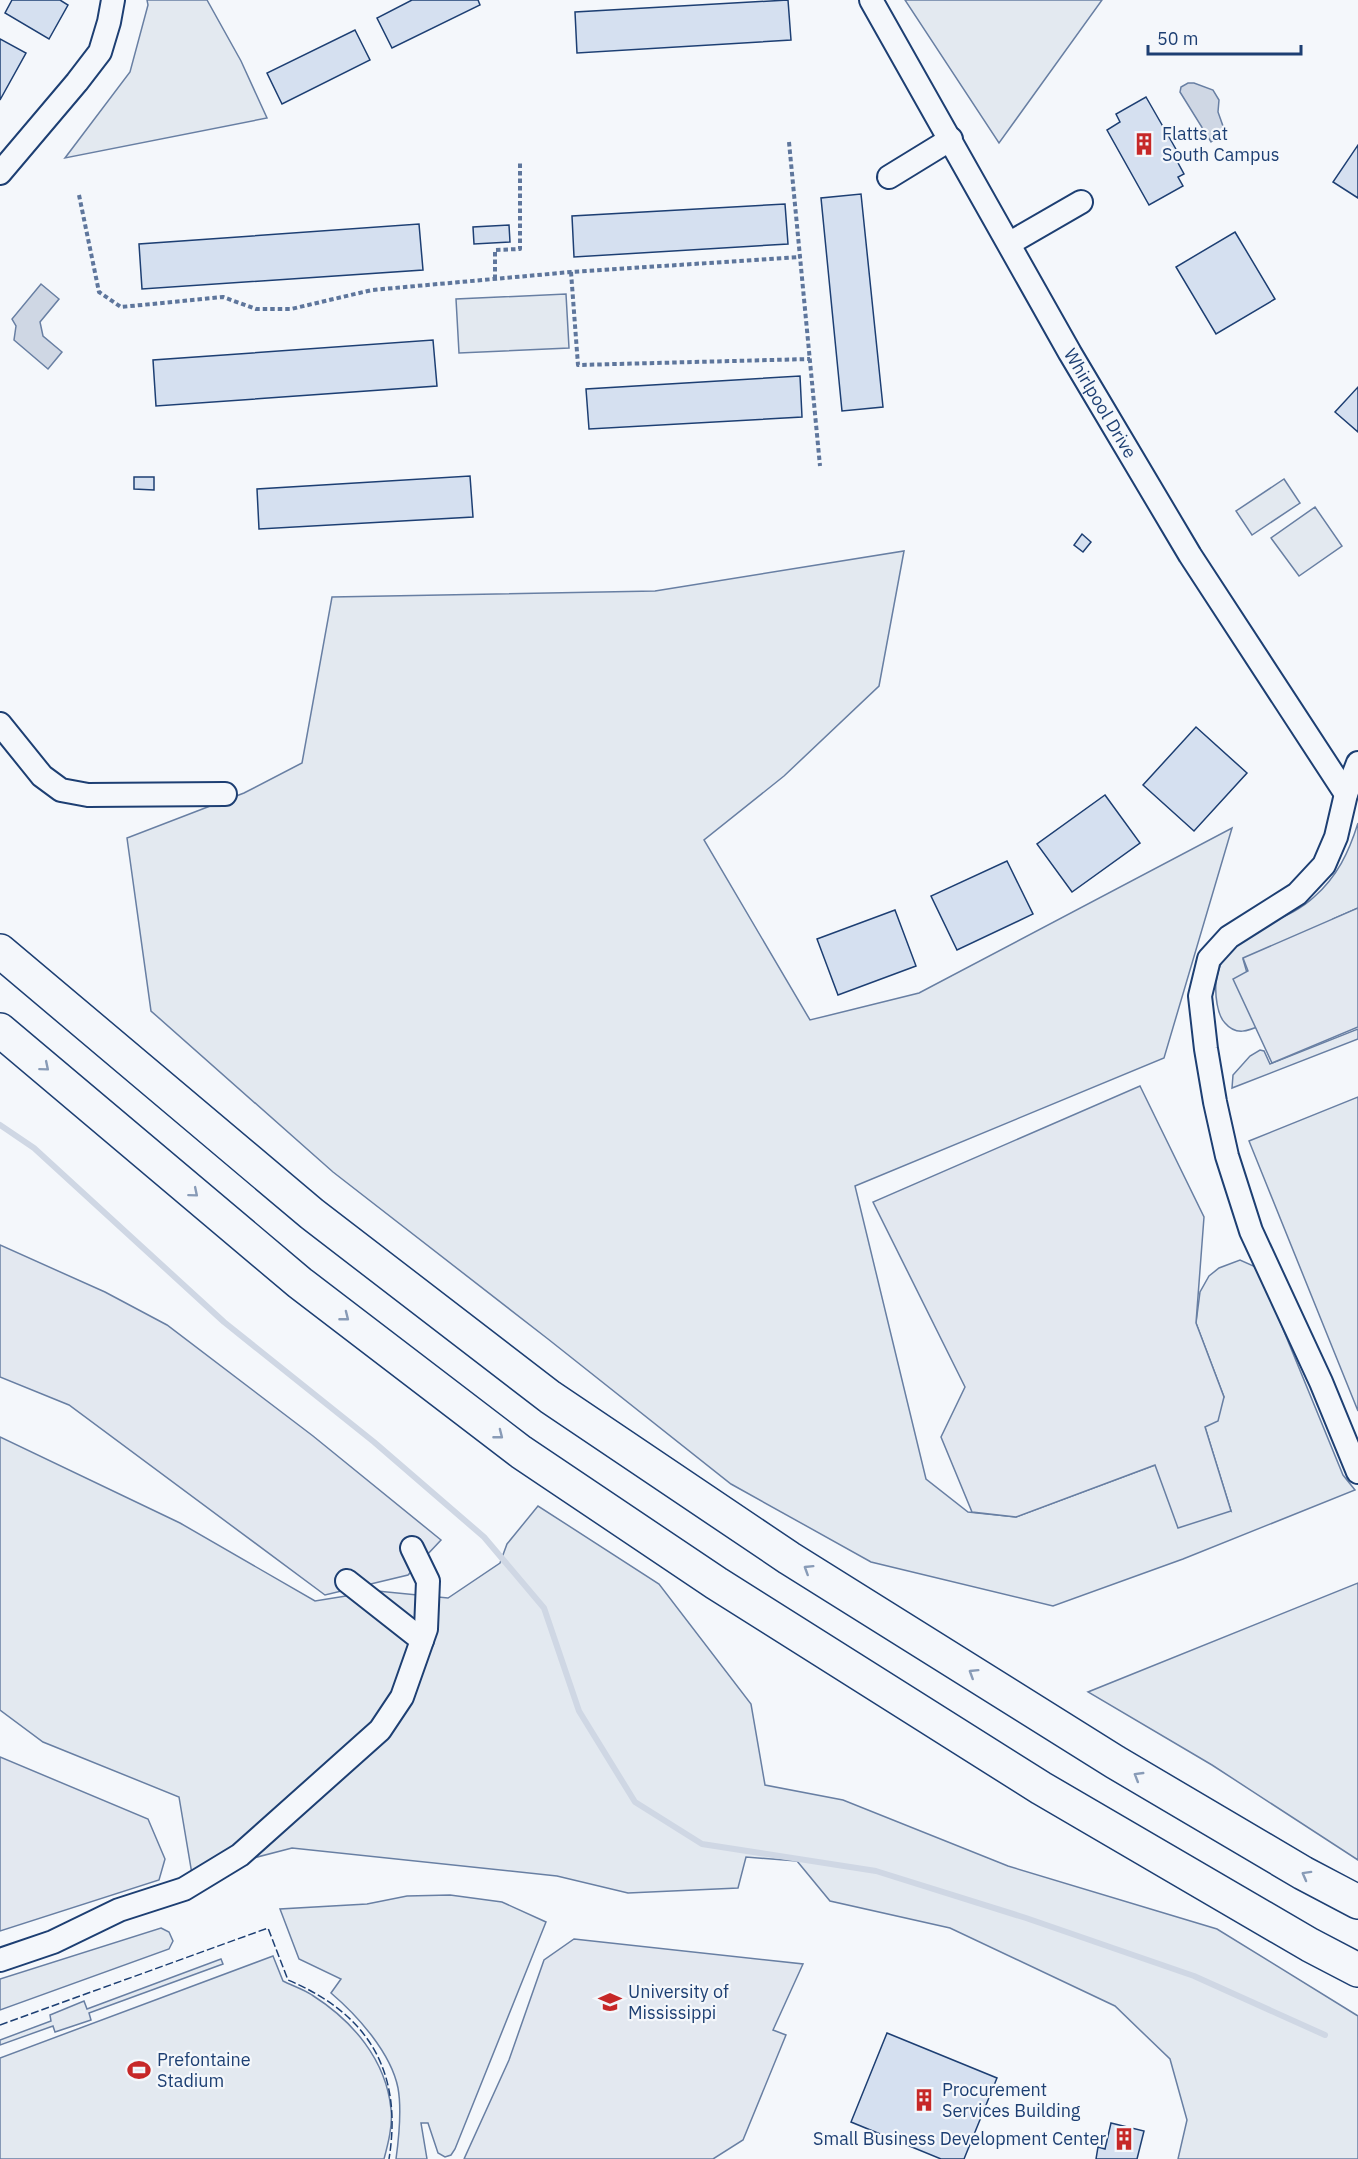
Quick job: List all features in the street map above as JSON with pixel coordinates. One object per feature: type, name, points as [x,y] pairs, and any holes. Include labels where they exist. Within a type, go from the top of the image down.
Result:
[{"type":"highway","points":[[0,951],[312,1214],[550,1397],[789,1557],[1105,1756],[1303,1873],[1358,1902]]},
{"type":"highway","points":[[0,1030],[300,1282],[521,1452],[716,1583],[1041,1788],[1310,1945],[1358,1976]]},
{"type":"highway","points":[[1310,1945],[1358,1970]]},
{"type":"street","points":[[0,173],[100,52],[113,0]]},
{"type":"street","name":"Whirlpool Drive","points":[[872,0],[1070,353],[1190,555],[1346,795]]},
{"type":"street","points":[[890,177],[951,139]]},
{"type":"street","points":[[1010,243],[1081,202]]},
{"type":"street","points":[[0,724],[42,776],[61,790],[88,795],[225,794]]},
{"type":"street","points":[[1358,763],[1346,795],[1336,837],[1324,865],[1297,894],[1229,937],[1209,959],[1200,996],[1215,1102],[1227,1156],[1251,1231],[1321,1382],[1358,1472]]},
{"type":"street","points":[[0,1960],[53,1942],[119,1910],[190,1886],[240,1855],[380,1730],[402,1696],[426,1629],[428,1581],[412,1548]]},
{"type":"street","points":[[347,1581],[422,1640]]},
{"type":"path","points":[[789,142],[820,466]]},
{"type":"path","points":[[495,279],[495,250],[519,249],[520,160]]},
{"type":"path","points":[[79,195],[99,292],[121,307],[223,297],[256,309],[291,309],[372,290],[571,272],[800,257]]},
{"type":"path","points":[[571,272],[578,365],[810,359]]},
{"type":"shaded area","points":[[147,0],[207,0],[241,61],[267,118],[65,158],[130,72],[148,5]]},
{"type":"shaded area","points":[[905,0],[1102,0],[999,143]]},
{"type":"shaded area","points":[[1188,83],[1213,90],[1219,100],[1218,112],[1224,129],[1211,142],[1180,92],[1181,87]]},
{"type":"shaded area","points":[[41,284],[59,299],[40,322],[43,336],[62,352],[48,369],[14,340],[16,326],[12,319]]},
{"type":"shaded area","points":[[566,294],[569,348],[459,353],[456,299]]},
{"type":"shaded area","points":[[1284,479],[1300,503],[1252,535],[1236,511]]},
{"type":"shaded area","points":[[1315,507],[1342,546],[1299,576],[1271,538]]},
{"type":"shaded area","points":[[904,551],[879,686],[784,776],[704,840],[810,1020],[919,993],[1232,828],[1164,1058],[855,1186],[926,1479],[968,1512],[1016,1517],[1155,1465],[1231,1511],[1205,1427],[1224,1397],[1196,1323],[1200,1292],[1209,1276],[1219,1268],[1240,1260],[1258,1268],[1343,1475],[1355,1490],[1183,1559],[1053,1606],[871,1562],[731,1484],[333,1172],[151,1011],[127,838],[244,793],[302,763],[332,597],[655,591]]},
{"type":"shaded area","points":[[1358,823],[1358,908],[1333,919],[1337,932],[1243,959],[1262,1025],[1242,1031],[1233,1030],[1220,1015],[1216,988],[1221,964],[1229,949],[1254,930],[1300,908],[1314,897],[1341,863]]},
{"type":"shaded area","points":[[1358,908],[1358,1027],[1272,1063],[1233,979],[1248,971],[1243,958]]},
{"type":"shaded area","points":[[1358,1029],[1358,1039],[1232,1088],[1233,1075],[1250,1056],[1260,1050],[1264,1051],[1270,1064]]},
{"type":"shaded area","points":[[1140,1086],[1204,1217],[1196,1323],[1224,1397],[1218,1421],[1205,1427],[1231,1511],[1178,1528],[1155,1465],[1016,1517],[972,1512],[941,1437],[965,1387],[873,1202]]},
{"type":"shaded area","points":[[1358,1097],[1358,1411],[1249,1141]]},
{"type":"shaded area","points":[[0,1245],[105,1292],[167,1325],[313,1436],[441,1540],[408,1575],[325,1595],[69,1405],[0,1377]]},
{"type":"shaded area","points":[[0,1437],[180,1523],[315,1601],[377,1591],[448,1598],[500,1563],[507,1544],[538,1506],[659,1584],[751,1704],[765,1785],[843,1800],[1008,1866],[1217,1929],[1358,2016],[1358,2159],[1178,2159],[1187,2120],[1170,2059],[1115,2006],[950,1928],[830,1901],[797,1861],[746,1857],[738,1888],[628,1893],[557,1876],[292,1848],[192,1874],[179,1797],[43,1742],[0,1710]]},
{"type":"shaded area","points":[[1358,1583],[1358,1860],[1212,1765],[1088,1692]]},
{"type":"shaded area","points":[[0,1757],[148,1819],[165,1859],[159,1880],[0,1931]]},
{"type":"shaded area","points":[[450,1895],[502,1902],[546,1922],[455,2149],[451,2155],[445,2157],[438,2153],[428,2123],[421,2123],[427,2159],[396,2159],[400,2105],[398,2088],[388,2062],[372,2036],[331,1993],[341,1979],[299,1959],[280,1909],[367,1904],[407,1896]]},
{"type":"shaded area","points":[[161,1928],[169,1932],[173,1941],[169,1949],[0,2010],[0,1979]]},
{"type":"shaded area","points":[[574,1939],[803,1964],[773,2030],[786,2035],[743,2140],[713,2159],[464,2159],[509,2060],[544,1960]]},
{"type":"shaded area","points":[[273,1956],[283,1981],[309,1993],[327,2005],[354,2030],[375,2058],[388,2091],[391,2109],[391,2128],[384,2159],[0,2159],[0,2058]]},
{"type":"shaded area","points":[[221,1959],[223,1964],[89,2013],[91,2020],[55,2032],[53,2026],[0,2045],[0,2040],[51,2021],[50,2015],[84,2001],[87,2009]]},
{"type":"building","points":[[12,0],[60,0],[68,5],[49,39],[5,13]]},
{"type":"building","points":[[412,0],[478,0],[480,5],[392,48],[377,18]]},
{"type":"building","points":[[788,0],[791,40],[577,53],[575,12]]},
{"type":"building","points":[[355,30],[370,60],[282,104],[267,73]]},
{"type":"building","points":[[0,39],[26,53],[0,100]]},
{"type":"building","name":"Flatts at South Campus","points":[[1146,97],[1181,158],[1177,161],[1184,174],[1178,177],[1183,186],[1149,205],[1107,130],[1120,122],[1116,114]]},
{"type":"building","points":[[1358,145],[1358,198],[1333,182]]},
{"type":"building","points":[[861,194],[883,407],[842,411],[821,198]]},
{"type":"building","points":[[785,204],[788,244],[574,257],[572,216]]},
{"type":"building","points":[[419,224],[423,270],[142,289],[139,244]]},
{"type":"building","points":[[509,225],[510,242],[474,244],[473,227]]},
{"type":"building","points":[[1235,232],[1275,299],[1216,334],[1176,267]]},
{"type":"building","points":[[433,340],[437,386],[156,406],[153,360]]},
{"type":"building","points":[[800,376],[802,417],[589,429],[586,389]]},
{"type":"building","points":[[1358,387],[1358,432],[1335,412]]},
{"type":"building","points":[[470,476],[473,517],[259,529],[257,489]]},
{"type":"building","points":[[134,477],[154,477],[154,490],[134,489]]},
{"type":"building","points":[[1082,534],[1091,542],[1083,552],[1074,545]]},
{"type":"building","points":[[1196,727],[1247,773],[1194,831],[1143,785]]},
{"type":"building","points":[[1105,795],[1140,843],[1072,892],[1037,844]]},
{"type":"building","points":[[1007,861],[1033,914],[957,950],[931,896]]},
{"type":"building","points":[[895,910],[916,966],[838,995],[817,939]]},
{"type":"building","name":"Procurement Services Building","points":[[887,2033],[997,2078],[964,2159],[941,2159],[851,2122]]},
{"type":"building","name":"Small Business Development Center","points":[[1111,2123],[1144,2131],[1137,2159],[1096,2159],[1098,2147],[1105,2149]]},
{"type":"waterway","points":[[0,1125],[34,1148],[224,1322],[374,1442],[484,1537],[544,1608],[579,1711],[635,1802],[702,1844],[876,1871],[1026,1918],[1194,1976],[1325,2035]]},
{"type":"fence","points":[[0,2025],[268,1928],[288,1980],[316,1994],[340,2010],[359,2029],[374,2050],[385,2073],[391,2099],[392,2128],[389,2159]]},
{"type":"place","name":"Flatts at South Campus","points":[[1144,144]]},
{"type":"place","name":"University of Mississippi","points":[[610,2002]]},
{"type":"place","name":"Prefontaine Stadium","points":[[139,2070]]},
{"type":"place","name":"Procurement Services Building","points":[[924,2100]]},
{"type":"place","name":"Small Business Development Center","points":[[1124,2139]]}]
